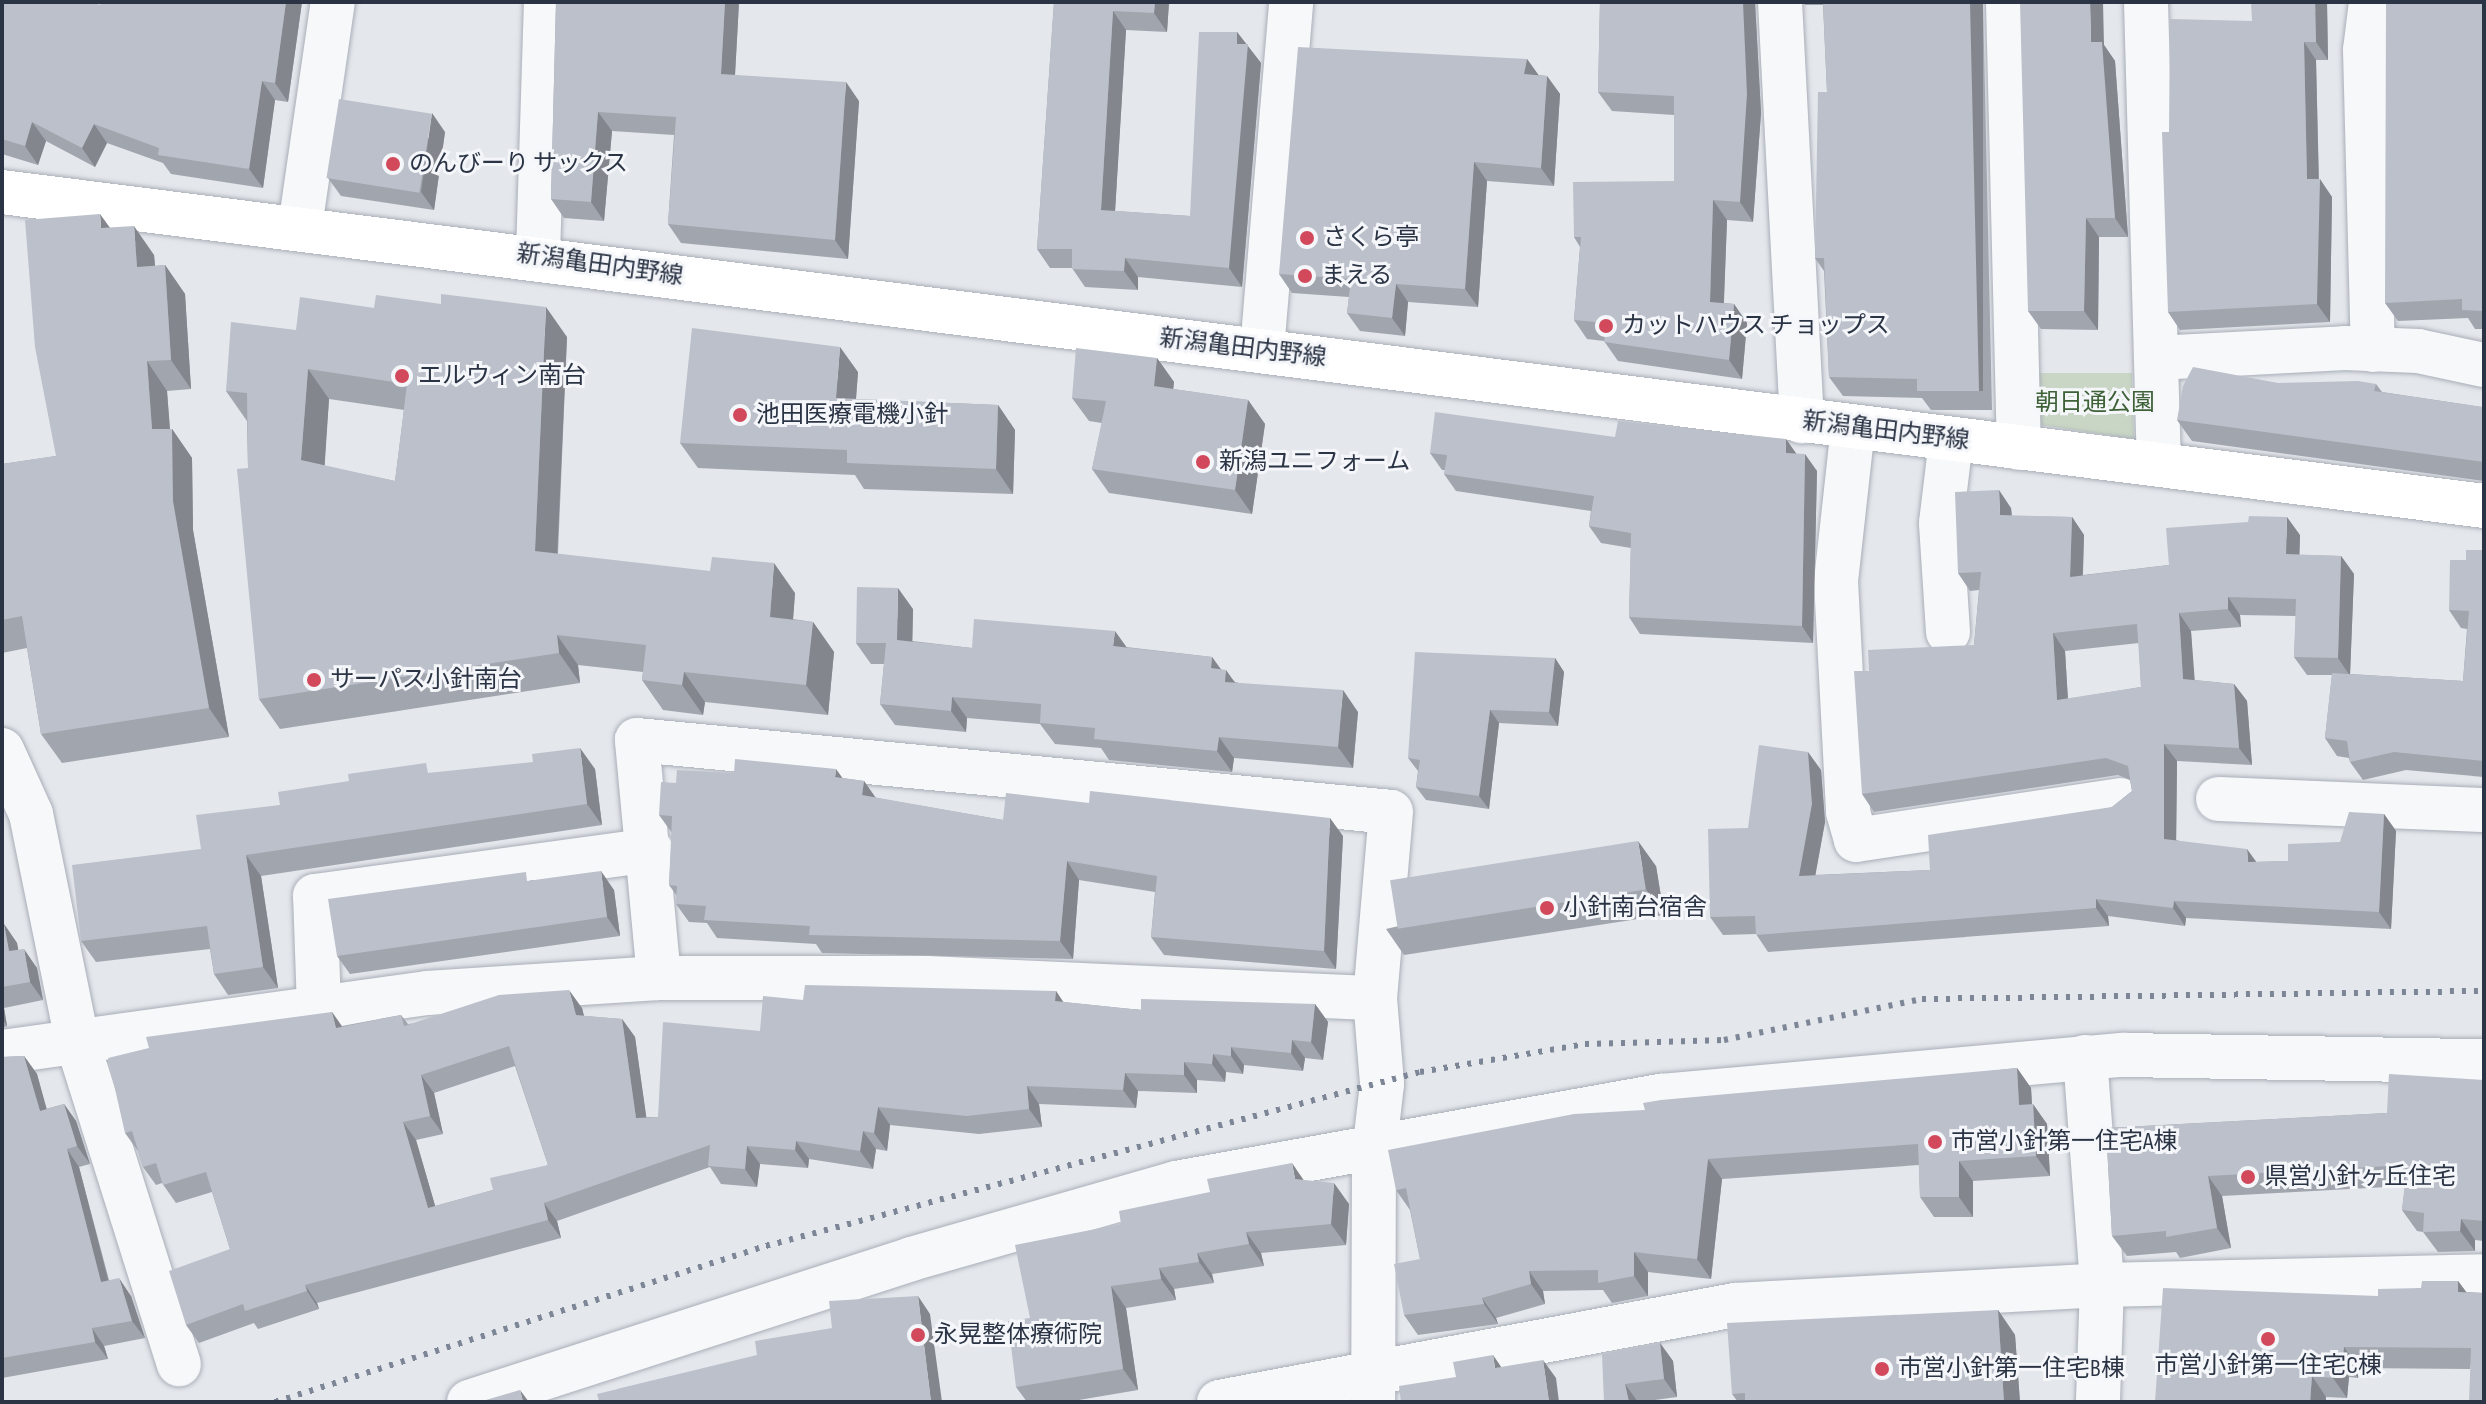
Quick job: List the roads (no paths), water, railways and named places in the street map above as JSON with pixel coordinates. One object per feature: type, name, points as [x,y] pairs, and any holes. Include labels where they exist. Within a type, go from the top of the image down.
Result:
[{"type":"main road","name":"新潟亀田内野線","points":[[2,192],[538,255],[1802,421],[2484,506]]},
{"type":"street","points":[[300,227],[333,2]]},
{"type":"street","points":[[538,255],[546,2]]},
{"type":"street","points":[[1262,350],[1291,2]]},
{"type":"street","points":[[1780,2],[1802,421]]},
{"type":"street","points":[[2008,2],[2019,448]]},
{"type":"street","points":[[2146,2],[2159,465]]},
{"type":"street","points":[[2371,2],[2365,50],[2373,350]]},
{"type":"street","points":[[2156,358],[2373,350],[2484,365]]},
{"type":"street","points":[[1853,427],[1836,581],[1848,812],[1856,840],[2121,800]]},
{"type":"street","points":[[1948,632],[1941,523],[1951,440]]},
{"type":"street","points":[[659,978],[651,850],[637,740],[1391,812],[1375,998],[1382,1084],[1374,1153],[1373,1389]]},
{"type":"street","points":[[2,750],[31,814],[77,1041],[179,1364]]},
{"type":"street","points":[[2218,799],[2484,810]]},
{"type":"street","points":[[319,1008],[315,896],[651,850]]},
{"type":"street","points":[[2,1052],[427,993],[659,978],[927,978],[1375,998]]},
{"type":"street","points":[[2085,1057],[2102,1285],[2098,1402]]},
{"type":"street","points":[[469,1402],[911,1259],[1176,1183],[1374,1153],[1661,1096],[2085,1057],[2484,1061]]},
{"type":"street","points":[[1219,1402],[1373,1389],[1735,1305],[2102,1285],[2484,1276]]},
{"type":"railway","points":[[275,1402],[766,1246],[1420,1072],[1585,1044],[1724,1040],[1922,999],[2484,991]]},
{"type":"place","name":"のんびーり サックス","points":[[393,164]]},
{"type":"place","name":"さくら亭","points":[[1307,238]]},
{"type":"place","name":"まえる","points":[[1305,276]]},
{"type":"place","name":"カットハウス チョップス","points":[[1606,326]]},
{"type":"place","name":"エルウィン南台","points":[[402,376]]},
{"type":"place","name":"池田医療電機小針","points":[[740,415]]},
{"type":"place","name":"新潟ユニフォーム","points":[[1203,462]]},
{"type":"place","name":"サーパス小針南台","points":[[314,680]]},
{"type":"place","name":"小針南台宿舎","points":[[1547,908]]},
{"type":"place","name":"市営小針第一住宅A棟","points":[[1935,1142]]},
{"type":"place","name":"県営小針ヶ丘住宅","points":[[2248,1177]]},
{"type":"place","name":"永晃整体療術院","points":[[918,1335]]},
{"type":"place","name":"市営小針第一住宅C棟","points":[[2268,1339]]},
{"type":"place","name":"市営小針第一住宅B棟","points":[[1882,1369]]},
{"type":"park label","name":"朝日通公園","points":[[2095,403]]}]
